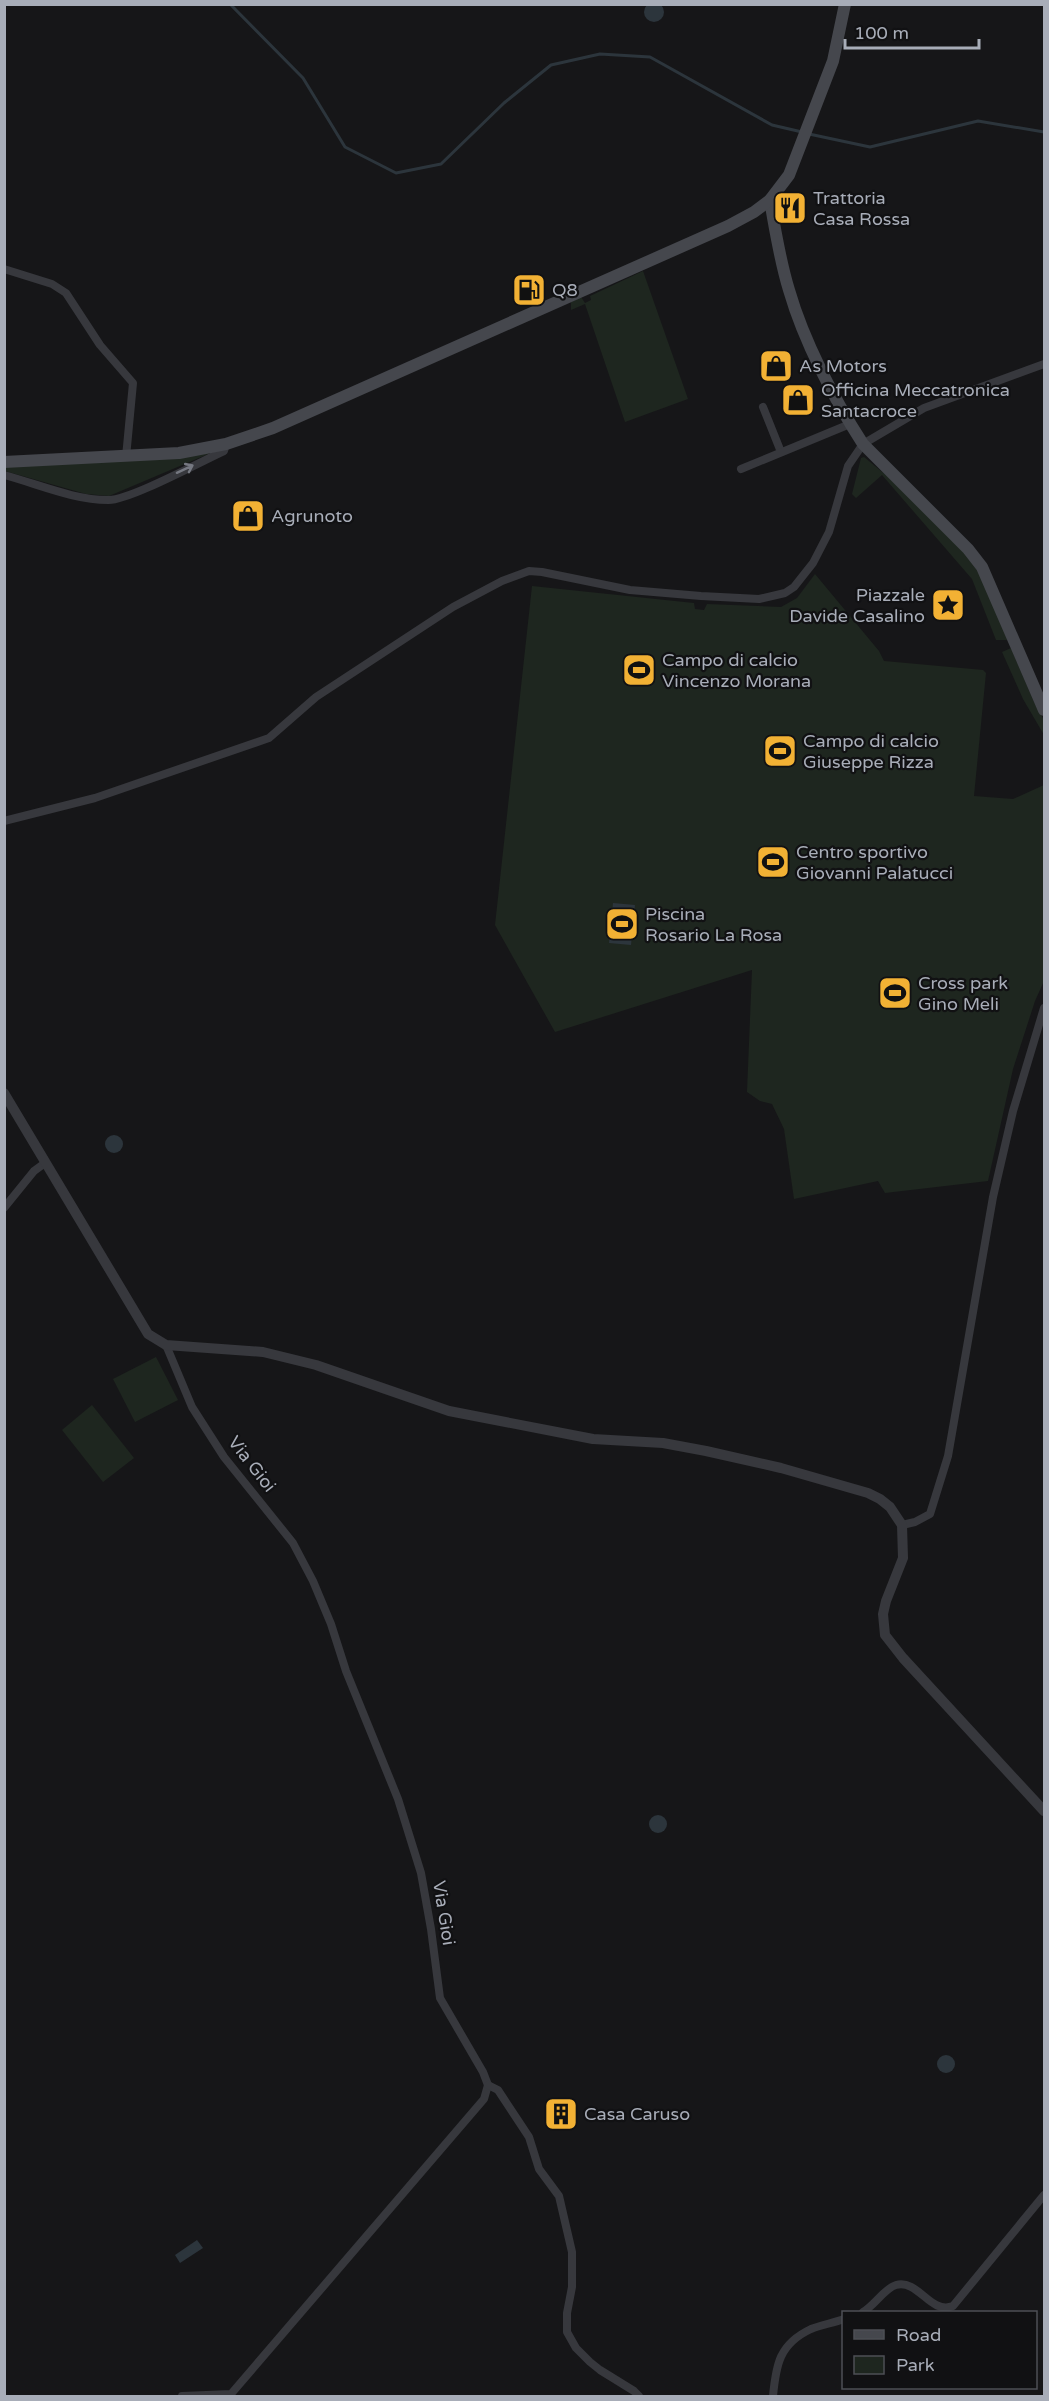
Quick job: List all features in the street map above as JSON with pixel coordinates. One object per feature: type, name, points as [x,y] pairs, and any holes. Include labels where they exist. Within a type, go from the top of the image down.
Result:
[{"type":"main road","points":[[4,462],[179,453],[226,444],[273,428],[728,226],[754,212],[770,200],[789,175],[795,162],[836,53],[845,4]]},
{"type":"main road","points":[[770,200],[789,292],[811,346],[850,424],[863,444],[968,549],[981,567],[1044,710]]},
{"type":"street","points":[[4,269],[52,284],[66,293],[100,345],[133,383],[126,457]]},
{"type":"street","points":[[4,821],[95,798],[269,738],[316,697],[363,664],[390,650],[414,632],[502,581],[529,571],[630,590],[759,599],[784,594],[794,587],[813,563],[829,532],[848,466],[863,444],[924,408],[1044,364]]},
{"type":"street","points":[[763,407],[781,452]]},
{"type":"street","points":[[741,469],[850,424]]},
{"type":"street","points":[[4,475],[86,498],[110,501],[224,450],[226,444]]},
{"type":"street","points":[[902,1525],[915,1522],[930,1514],[945,1466],[993,1197],[1013,1111],[1044,1008]]},
{"type":"street","points":[[4,1093],[148,1334],[166,1345],[263,1352],[316,1365],[449,1411],[593,1439],[663,1443],[781,1468],[845,1486],[880,1499],[890,1507],[902,1525],[903,1558],[886,1601],[883,1614],[885,1635],[898,1653],[1044,1811]]},
{"type":"street","points":[[4,1208],[34,1171],[45,1163]]},
{"type":"street","name":"Via Gioi","points":[[166,1345],[192,1407],[224,1457],[293,1543],[313,1581],[331,1624],[346,1671],[398,1799],[418,1863],[431,1929],[440,1998],[483,2072],[488,2085],[498,2090],[530,2137],[539,2169],[559,2196],[572,2252],[572,2287],[567,2313],[567,2332],[576,2348],[591,2362],[634,2391],[639,2397]]},
{"type":"street","points":[[182,2397],[231,2394],[484,2099],[488,2085]]},
{"type":"street","points":[[866,2311],[878,2302],[890,2288],[901,2284],[918,2291],[935,2305],[943,2308],[953,2306],[1044,2195]]},
{"type":"street","points":[[773,2397],[776,2369],[782,2354],[810,2330],[842,2319]]},
{"type":"green space","points":[[643,271],[688,399],[625,422],[585,304],[571,310],[571,302],[581,297],[585,303],[591,300],[590,296]]},
{"type":"green space","points":[[213,452],[109,496],[86,494],[5,471],[5,467]]},
{"type":"green space","points":[[864,457],[887,476],[970,558],[982,578],[1008,640],[996,640],[972,579],[882,475],[856,498],[852,494],[861,458]]},
{"type":"green space","name":"Centro sportivo Giovanni Palatucci","points":[[815,574],[879,651],[884,661],[983,670],[986,673],[974,796],[1013,799],[1044,785],[1044,981],[1035,1001],[1013,1069],[988,1181],[885,1193],[878,1181],[794,1199],[784,1129],[772,1104],[760,1101],[747,1092],[752,970],[555,1032],[495,925],[532,586],[694,603],[695,609],[704,610],[707,604],[781,607],[797,598]]},
{"type":"green space","points":[[1011,648],[1044,720],[1044,735],[1023,699],[1002,652]]},
{"type":"green space","points":[[156,1357],[178,1400],[135,1422],[113,1379]]},
{"type":"green space","points":[[92,1405],[134,1458],[103,1482],[62,1430]]},
{"type":"shaded area","points":[[654,2],[661,5],[664,12],[661,19],[654,22],[647,19],[644,12],[647,5]]},
{"type":"shaded area","name":"Piscina Rosario La Rosa","points":[[613,903],[635,905],[631,945],[609,943]]},
{"type":"shaded area","points":[[114,1135],[120,1138],[123,1144],[120,1150],[114,1153],[108,1150],[105,1144],[108,1138]]},
{"type":"shaded area","points":[[658,1815],[664,1818],[667,1824],[664,1830],[658,1833],[652,1830],[649,1824],[652,1818]]},
{"type":"shaded area","points":[[946,2055],[952,2058],[955,2064],[952,2070],[946,2073],[940,2070],[937,2064],[940,2058]]},
{"type":"shaded area","points":[[197,2240],[203,2248],[180,2263],[175,2255]]},
{"type":"waterway","points":[[230,4],[303,78],[345,147],[396,173],[441,164],[504,103],[551,65],[600,54],[650,57],[772,125],[802,132]]},
{"type":"waterway","points":[[809,134],[870,147],[978,121],[1044,132]]},
{"type":"place","name":"Trattoria Casa Rossa","points":[[790,208]]},
{"type":"place","name":"Q8","points":[[529,290]]},
{"type":"place","name":"As Motors","points":[[776,366]]},
{"type":"place","name":"Officina Meccatronica Santacroce","points":[[798,400]]},
{"type":"place","name":"Agrunoto","points":[[248,516]]},
{"type":"place","name":"Piazzale Davide Casalino","points":[[948,605]]},
{"type":"place","name":"Campo di calcio Vincenzo Morana","points":[[639,670]]},
{"type":"place","name":"Campo di calcio Giuseppe Rizza","points":[[780,751]]},
{"type":"place","name":"Centro sportivo Giovanni Palatucci","points":[[773,862]]},
{"type":"place","name":"Piscina Rosario La Rosa","points":[[622,924]]},
{"type":"place","name":"Cross park Gino Meli","points":[[895,993]]},
{"type":"place","name":"Casa Caruso","points":[[561,2114]]}]
